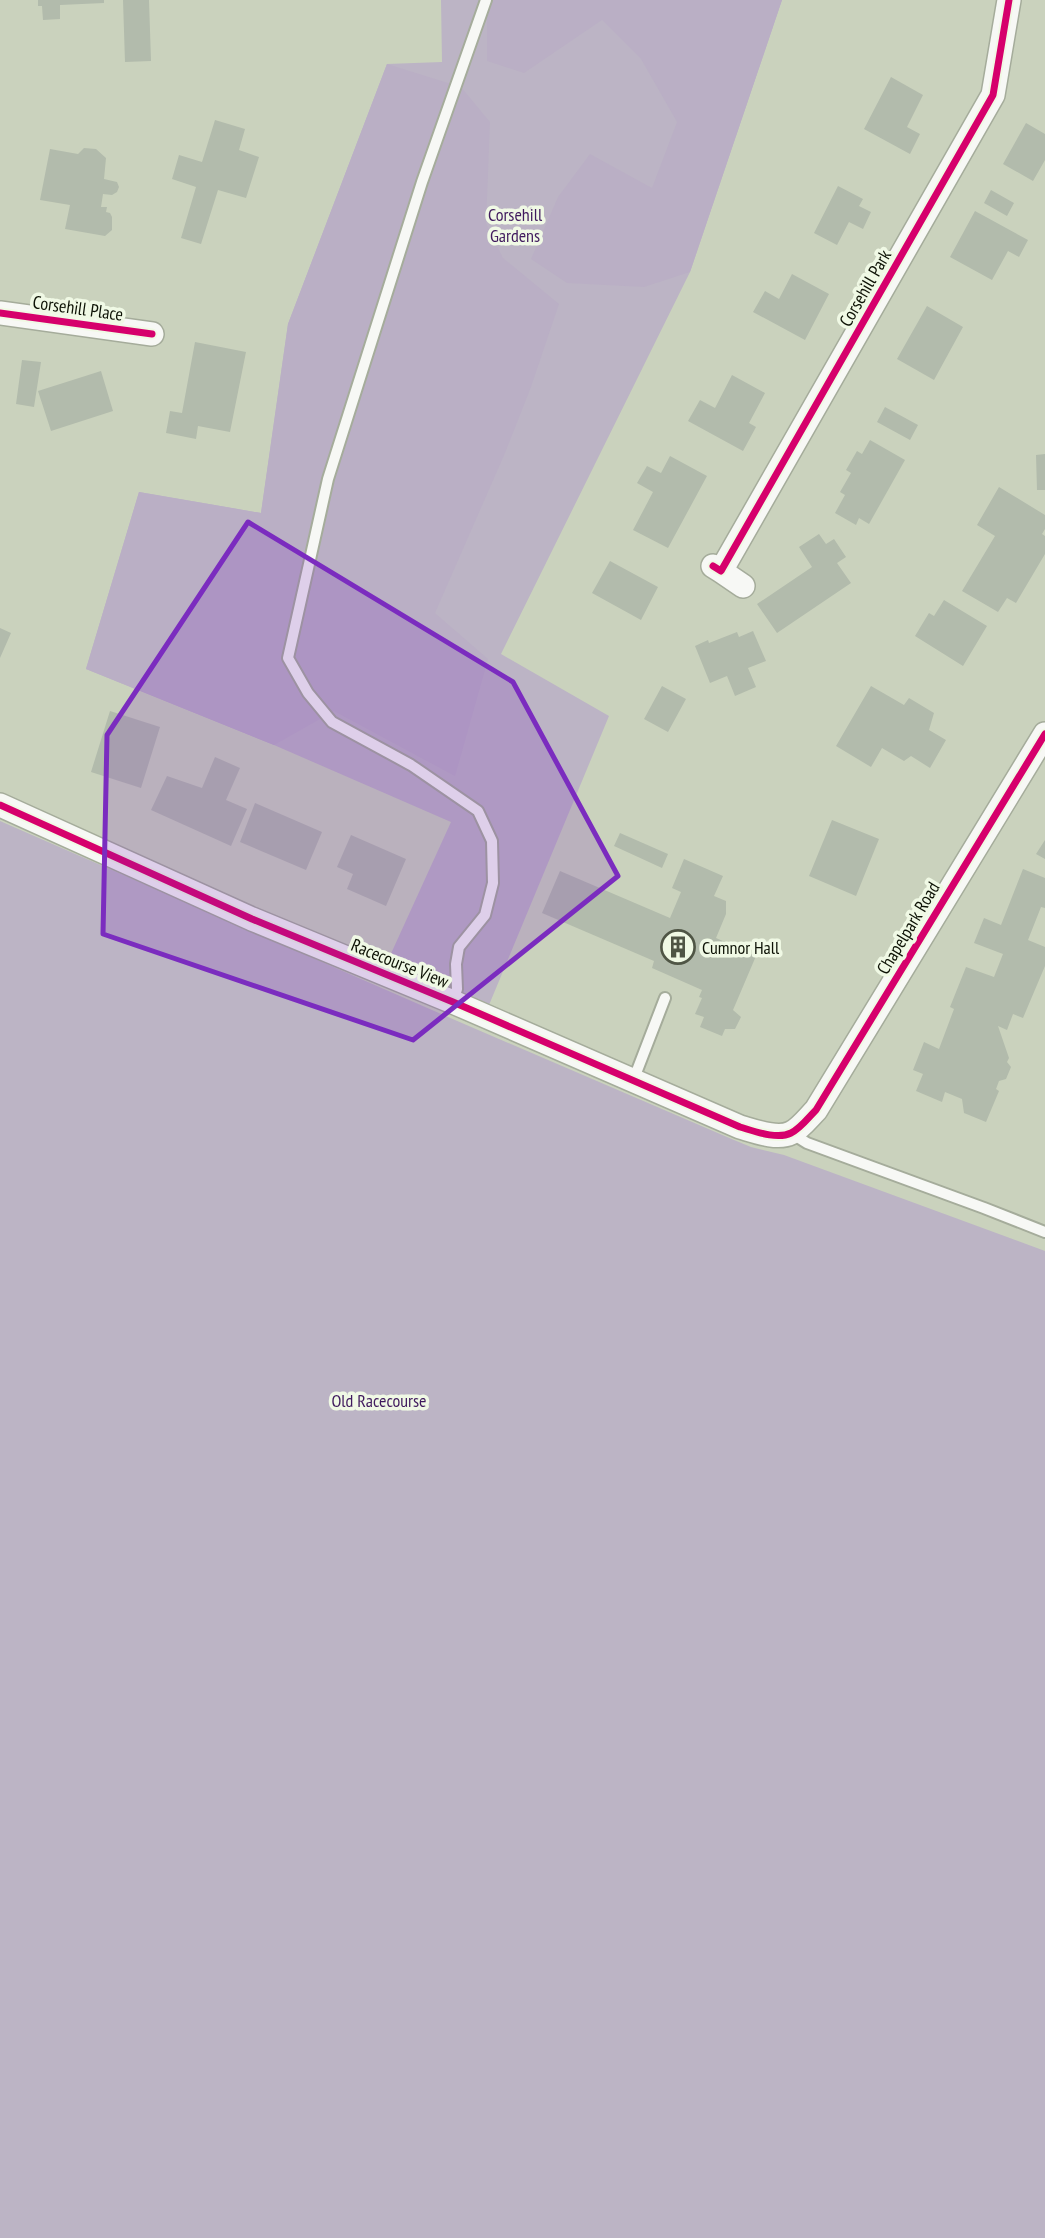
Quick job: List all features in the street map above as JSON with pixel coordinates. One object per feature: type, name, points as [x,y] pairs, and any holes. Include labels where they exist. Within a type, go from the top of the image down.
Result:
[{"type":"street","name":"Corsehill Park","points":[[743,586],[717,569],[993,95],[1009,0]]},
{"type":"street","name":"Corsehill Place","points":[[0,313],[152,334]]},
{"type":"street","name":"Chapelpark Road","points":[[791,1133],[816,1110],[1045,734]]},
{"type":"street","name":"Racecourse View","points":[[0,805],[252,919],[453,1002],[740,1127],[759,1133],[791,1133]]},
{"type":"lane","points":[[453,1002],[457,989],[456,964],[459,947],[485,915],[493,883],[492,841],[478,811],[411,765],[332,722],[308,693],[288,658],[328,479],[422,182],[486,0]]},
{"type":"lane","points":[[634,1081],[665,998]]},
{"type":"lane","points":[[791,1133],[807,1143],[1045,1232]]},
{"type":"highlighted area","points":[[248,522],[513,682],[618,876],[413,1040],[103,934],[107,735]]},
{"type":"green space","name":"Corsehill Gardens","points":[[441,0],[782,0],[690,272],[501,654],[609,716],[489,1005],[389,958],[451,822],[274,745],[86,669],[139,492],[261,513],[288,324],[387,64],[442,62]]},
{"type":"green space","name":"Old Racecourse","points":[[0,821],[751,1147],[784,1155],[1045,1251],[1045,2238],[0,2238]]},
{"type":"shaded area","points":[[489,0],[782,0],[690,272],[644,287],[567,283],[531,259],[558,197],[590,154],[652,188],[677,122],[641,59],[602,20],[524,73],[487,61]]},
{"type":"shaded area","points":[[387,64],[461,87],[490,122],[486,223],[503,258],[559,304],[505,453],[435,613],[488,659],[455,776],[334,711],[274,745],[86,669],[139,492],[261,513],[288,324]]},
{"type":"building","points":[[38,0],[104,0],[104,3],[60,5],[60,19],[43,20],[42,6],[38,6]]},
{"type":"building","points":[[123,0],[149,0],[151,61],[125,62]]},
{"type":"building","points":[[891,77],[923,95],[907,127],[920,134],[910,154],[864,129]]},
{"type":"building","points":[[215,120],[245,129],[239,150],[259,157],[246,198],[218,190],[201,244],[181,238],[196,187],[172,179],[179,155],[202,162]]},
{"type":"building","points":[[1026,123],[1045,134],[1045,160],[1033,181],[1003,164]]},
{"type":"building","points":[[84,148],[96,149],[106,158],[104,179],[117,182],[119,187],[112,195],[103,194],[101,207],[107,207],[106,212],[112,217],[112,230],[105,236],[65,229],[70,205],[40,200],[50,149],[78,154]]},
{"type":"building","points":[[838,186],[863,199],[859,206],[871,212],[863,229],[849,222],[837,245],[814,233]]},
{"type":"building","points":[[991,190],[1014,203],[1007,216],[984,203]]},
{"type":"building","points":[[975,211],[1028,240],[1019,257],[1008,251],[992,280],[950,257]]},
{"type":"building","points":[[792,274],[829,294],[805,340],[753,312],[765,291],[779,299]]},
{"type":"building","points":[[927,306],[963,327],[934,380],[897,359]]},
{"type":"building","points":[[195,342],[246,352],[230,432],[198,426],[196,439],[166,433],[170,411],[182,413]]},
{"type":"building","points":[[22,360],[41,362],[34,407],[16,404]]},
{"type":"building","points":[[101,371],[113,411],[51,431],[38,391]]},
{"type":"building","points":[[732,375],[765,393],[749,423],[756,427],[743,451],[688,421],[700,400],[715,408]]},
{"type":"building","points":[[885,407],[918,425],[910,440],[877,422]]},
{"type":"building","points":[[870,440],[905,460],[869,524],[859,518],[856,525],[835,513],[845,495],[840,492],[851,473],[846,470],[857,451],[862,454]]},
{"type":"building","points":[[1045,454],[1045,490],[1037,490],[1036,455]]},
{"type":"building","points":[[670,456],[707,476],[668,548],[633,530],[653,492],[637,483],[647,466],[661,473]]},
{"type":"building","points":[[999,487],[1045,515],[1045,529],[1042,534],[1045,536],[1045,554],[1016,603],[1007,598],[998,612],[962,591],[995,536],[977,525]]},
{"type":"building","points":[[819,534],[826,544],[834,539],[846,557],[837,563],[851,583],[777,633],[757,604],[812,567],[799,547]]},
{"type":"building","points":[[610,561],[658,587],[641,620],[592,593]]},
{"type":"building","points":[[944,600],[987,626],[963,666],[915,636],[929,613],[934,616]]},
{"type":"building","points":[[0,628],[11,633],[0,658]]},
{"type":"building","points":[[753,631],[766,661],[748,668],[756,687],[735,696],[727,676],[710,683],[695,646],[737,632],[739,637]]},
{"type":"building","points":[[662,686],[686,699],[668,732],[644,719]]},
{"type":"building","points":[[871,686],[904,705],[909,698],[934,713],[929,730],[946,740],[930,768],[911,756],[904,761],[882,748],[871,767],[836,746]]},
{"type":"building","points":[[110,711],[160,727],[141,788],[91,772]]},
{"type":"building","points":[[215,757],[240,768],[226,800],[247,809],[231,846],[151,810],[167,776],[202,788]]},
{"type":"building","points":[[255,803],[322,832],[306,870],[240,842]]},
{"type":"building","points":[[832,820],[879,839],[856,896],[809,876]]},
{"type":"building","points":[[620,833],[668,854],[662,868],[614,846]]},
{"type":"building","points":[[351,835],[406,859],[386,906],[347,889],[353,874],[337,867]]},
{"type":"building","points":[[1045,840],[1045,859],[1036,854]]},
{"type":"building","name":"Cumnor Hall","points":[[684,859],[723,876],[714,896],[726,901],[726,914],[716,938],[756,956],[733,1010],[741,1017],[735,1029],[725,1029],[722,1036],[700,1027],[704,1017],[695,1014],[702,998],[699,997],[702,990],[652,968],[654,961],[542,913],[560,871],[670,918],[681,892],[672,888]]},
{"type":"building","points":[[1023,869],[1045,878],[1045,908],[1041,907],[1028,940],[1045,947],[1045,966],[1023,1018],[1013,1014],[1007,1030],[998,1026],[1009,1058],[1007,1062],[1011,1067],[1006,1079],[999,1081],[996,1089],[999,1091],[986,1122],[964,1113],[962,1099],[945,1092],[942,1102],[916,1091],[923,1074],[913,1070],[924,1042],[939,1049],[954,1009],[950,1007],[966,967],[994,977],[1003,954],[974,943],[984,918],[1001,925]]},
{"type":"cycle path","points":[[713,566],[721,571],[993,95],[1009,0]]},
{"type":"cycle path","points":[[0,313],[152,334]]},
{"type":"cycle path","points":[[0,805],[252,919],[453,1002],[740,1127],[779,1136],[794,1131],[816,1110],[1045,734]]},
{"type":"place","name":"Cumnor Hall","points":[[678,947]]}]
